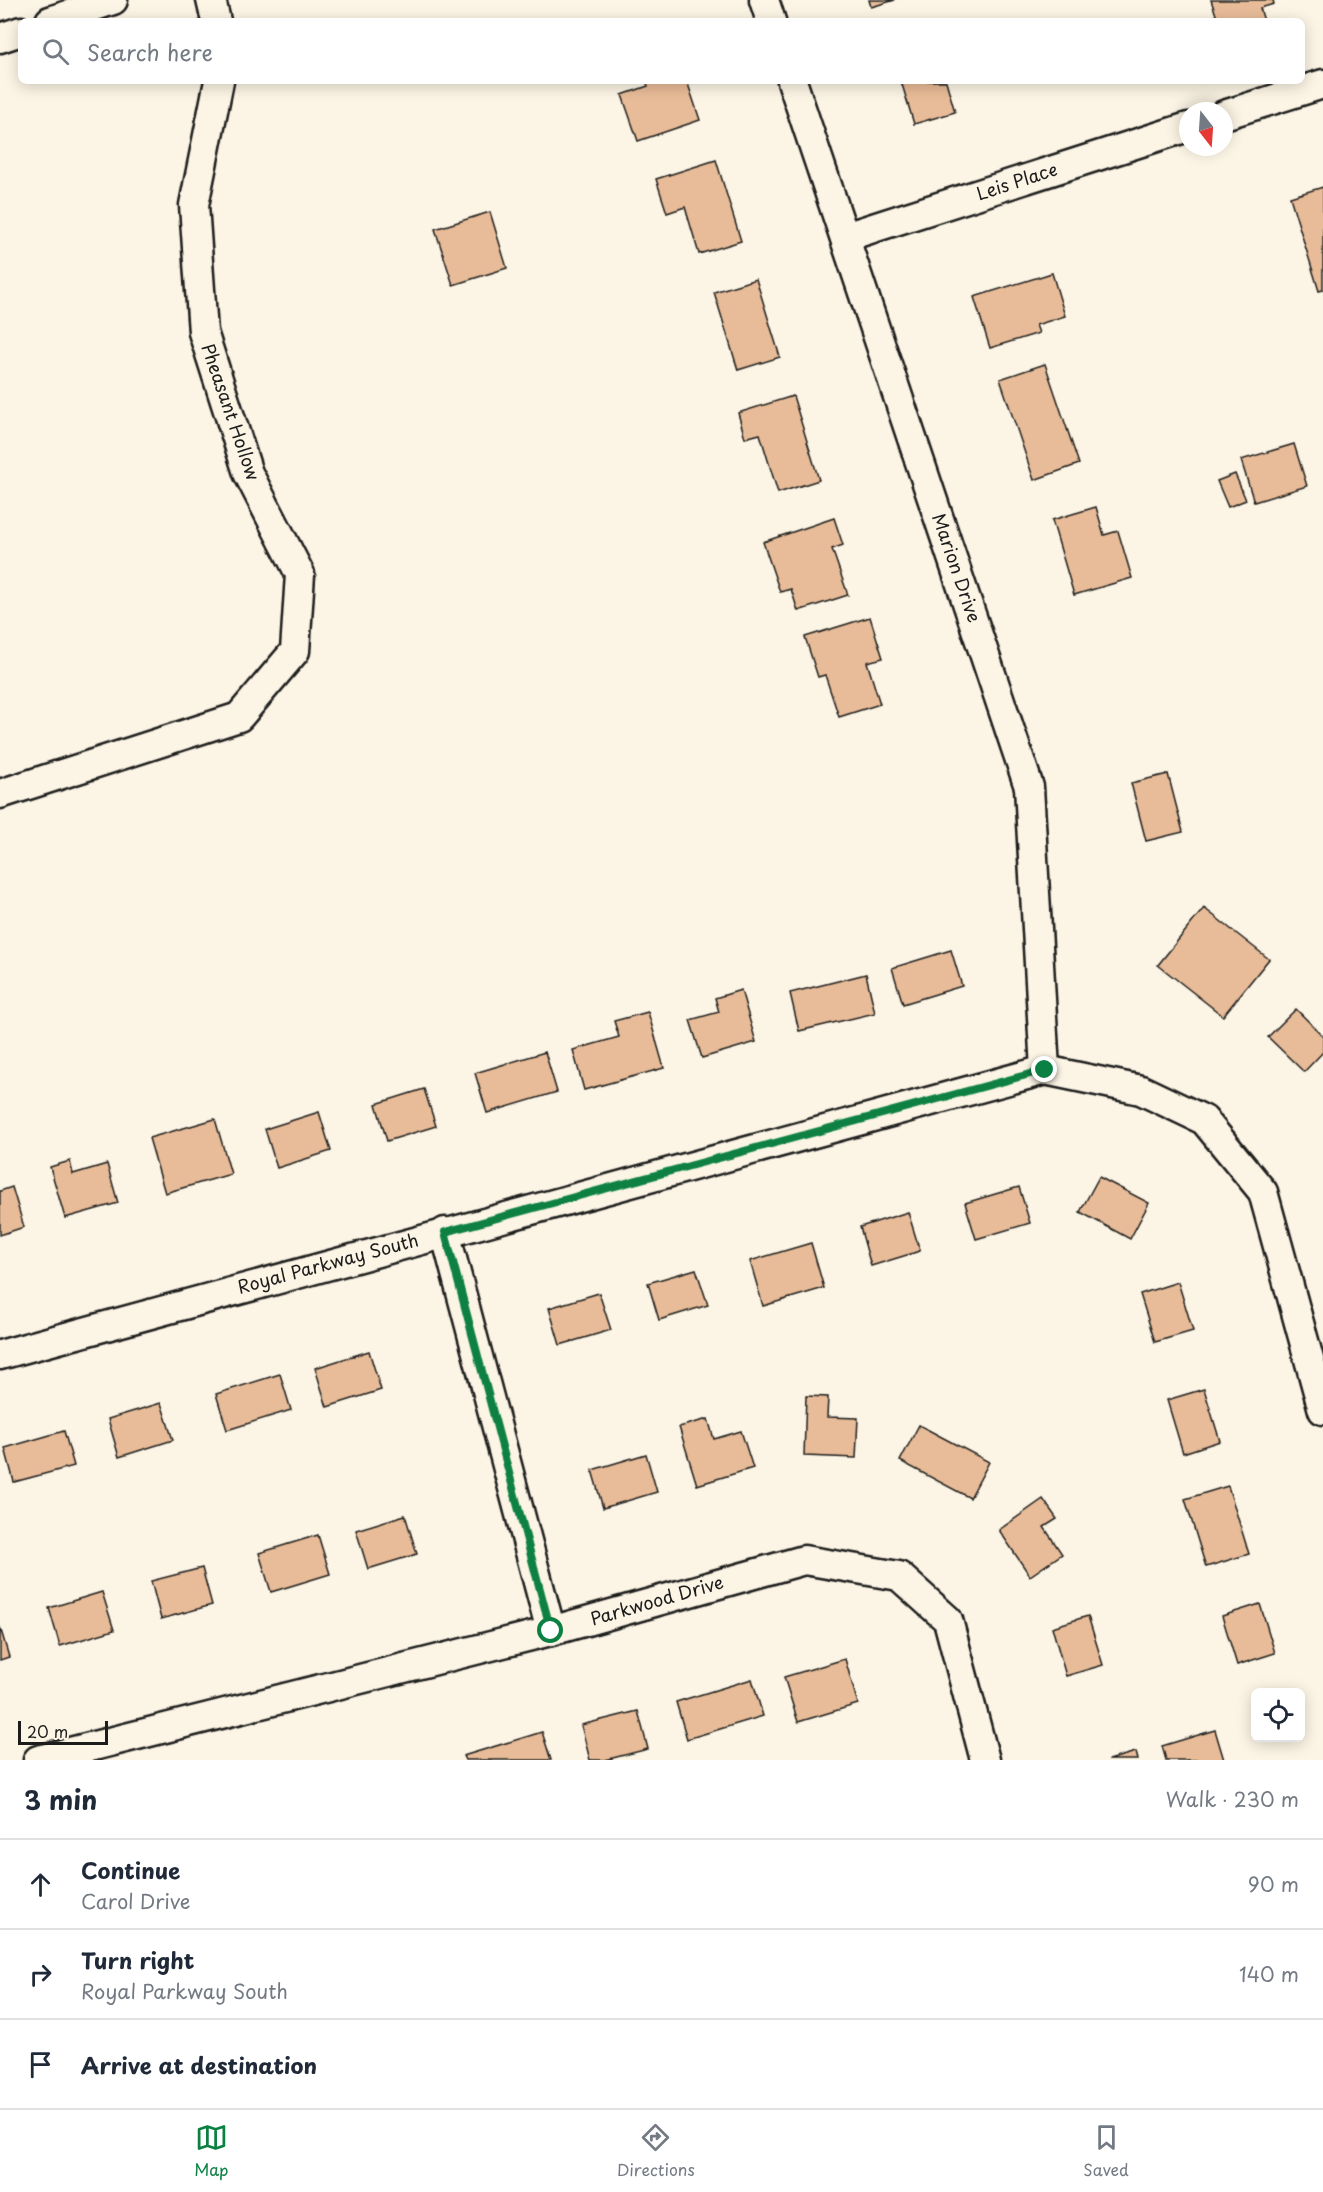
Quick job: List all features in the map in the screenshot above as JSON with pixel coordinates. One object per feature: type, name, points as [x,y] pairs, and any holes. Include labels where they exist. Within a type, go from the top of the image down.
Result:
[{"type":"street","points":[[59,18],[113,0]]},
{"type":"street","points":[[211,0],[215,18]]},
{"type":"street","points":[[764,0],[770,18]]},
{"type":"street","points":[[0,38],[18,32]]},
{"type":"street","name":"Pheasant Hollow","points":[[0,794],[239,717],[295,651],[300,574],[248,473],[203,332],[194,205],[218,84]]},
{"type":"street","name":"Marion Drive","points":[[793,84],[1029,787],[1045,1070]]},
{"type":"street","points":[[1233,113],[1323,84]]},
{"type":"street","name":"Leis Place","points":[[845,237],[1179,130]]},
{"type":"street","name":"Royal Parkway South","points":[[0,1355],[1045,1070],[1141,1090],[1204,1120],[1263,1192],[1321,1392]]},
{"type":"street","points":[[445,1232],[551,1631]]},
{"type":"street","name":"Parkwood Drive","points":[[38,1760],[551,1631],[804,1560],[898,1576],[948,1620],[986,1760]]},
{"type":"building","points":[[869,0],[895,0],[871,7]]},
{"type":"building","points":[[1211,0],[1273,0],[1274,4],[1260,8],[1263,18],[1217,18]]},
{"type":"building","points":[[647,84],[688,84],[700,120],[638,141],[622,95],[648,86]]},
{"type":"building","points":[[902,84],[947,84],[955,112],[914,124]]},
{"type":"building","points":[[716,160],[741,241],[699,254],[685,207],[667,213],[656,179]]},
{"type":"building","points":[[1323,187],[1323,290],[1319,291],[1290,197]]},
{"type":"building","points":[[490,212],[507,268],[453,285],[435,229]]},
{"type":"building","points":[[1052,273],[1065,316],[1036,325],[1039,333],[990,348],[974,297]]},
{"type":"building","points":[[756,279],[780,357],[738,370],[714,292]]},
{"type":"building","points":[[1045,364],[1079,464],[1034,480],[1000,379]]},
{"type":"building","points":[[793,396],[819,480],[778,493],[760,434],[745,438],[738,413]]},
{"type":"building","points":[[1294,444],[1307,486],[1254,502],[1241,460]]},
{"type":"building","points":[[1235,474],[1246,500],[1228,507],[1217,481]]},
{"type":"building","points":[[1096,507],[1104,535],[1118,531],[1132,578],[1074,595],[1052,520]]},
{"type":"building","points":[[834,518],[843,545],[832,549],[848,595],[798,611],[791,589],[780,592],[763,542]]},
{"type":"building","points":[[870,617],[883,658],[867,662],[880,704],[839,717],[825,675],[818,677],[805,637]]},
{"type":"building","points":[[1168,774],[1183,832],[1146,841],[1131,783]]},
{"type":"building","points":[[1204,908],[1269,959],[1223,1016],[1158,965]]},
{"type":"building","points":[[951,950],[962,986],[903,1004],[892,968]]},
{"type":"building","points":[[866,974],[875,1013],[799,1031],[790,993]]},
{"type":"building","points":[[741,990],[756,1042],[702,1058],[690,1020],[719,1012],[715,998]]},
{"type":"building","points":[[1296,1009],[1323,1036],[1323,1052],[1304,1072],[1268,1037]]},
{"type":"building","points":[[648,1012],[664,1068],[584,1090],[573,1050],[619,1037],[614,1021]]},
{"type":"building","points":[[545,1052],[557,1092],[487,1113],[475,1073]]},
{"type":"building","points":[[424,1089],[436,1126],[387,1141],[376,1104]]},
{"type":"building","points":[[319,1112],[331,1151],[277,1168],[265,1129]]},
{"type":"building","points":[[215,1119],[231,1174],[165,1193],[149,1138]]},
{"type":"building","points":[[70,1161],[73,1174],[107,1164],[118,1203],[65,1218],[50,1167]]},
{"type":"building","points":[[1099,1177],[1149,1203],[1130,1239],[1080,1212]]},
{"type":"building","points":[[12,1187],[24,1227],[0,1235],[0,1191]]},
{"type":"building","points":[[1019,1187],[1030,1223],[976,1239],[965,1203]]},
{"type":"building","points":[[908,1212],[920,1251],[871,1266],[860,1227]]},
{"type":"building","points":[[811,1243],[824,1288],[763,1306],[750,1261]]},
{"type":"building","points":[[696,1269],[708,1305],[659,1320],[648,1283]]},
{"type":"building","points":[[1178,1282],[1193,1331],[1155,1342],[1140,1294]]},
{"type":"building","points":[[599,1293],[611,1330],[560,1345],[549,1308]]},
{"type":"building","points":[[369,1351],[381,1390],[327,1407],[315,1368]]},
{"type":"building","points":[[280,1374],[291,1410],[227,1430],[216,1394]]},
{"type":"building","points":[[1204,1389],[1220,1441],[1183,1453],[1167,1400]]},
{"type":"building","points":[[806,1396],[828,1397],[827,1417],[858,1418],[856,1458],[804,1456]]},
{"type":"building","points":[[161,1403],[173,1440],[119,1457],[108,1419]]},
{"type":"building","points":[[708,1419],[714,1439],[741,1431],[753,1468],[697,1485],[679,1427]]},
{"type":"building","points":[[919,1425],[989,1462],[970,1498],[900,1461]]},
{"type":"building","points":[[64,1431],[74,1466],[14,1482],[5,1448]]},
{"type":"building","points":[[646,1454],[657,1492],[603,1508],[592,1470]]},
{"type":"building","points":[[1228,1486],[1249,1554],[1206,1567],[1185,1499]]},
{"type":"building","points":[[1043,1499],[1057,1519],[1044,1527],[1062,1554],[1030,1576],[999,1530]]},
{"type":"building","points":[[405,1515],[417,1554],[368,1569],[356,1530]]},
{"type":"building","points":[[318,1535],[330,1574],[271,1592],[259,1553]]},
{"type":"building","points":[[202,1568],[212,1605],[161,1619],[151,1581]]},
{"type":"building","points":[[102,1592],[114,1630],[60,1646],[49,1608]]},
{"type":"building","points":[[1260,1604],[1275,1653],[1237,1665],[1222,1616]]},
{"type":"building","points":[[1088,1616],[1103,1665],[1066,1676],[1052,1627]]},
{"type":"building","points":[[0,1627],[9,1657],[0,1660]]},
{"type":"building","points":[[845,1659],[858,1704],[798,1722],[784,1677]]},
{"type":"building","points":[[752,1679],[763,1716],[687,1739],[676,1702]]},
{"type":"building","points":[[638,1711],[648,1749],[605,1760],[590,1760],[581,1725]]},
{"type":"building","points":[[1215,1730],[1224,1760],[1166,1760],[1162,1746]]},
{"type":"building","points":[[542,1732],[551,1760],[465,1760],[463,1756]]},
{"type":"building","points":[[1136,1752],[1138,1760],[1108,1760]]},
{"type":"route","points":[[551,1631],[445,1232],[1045,1070]]}]
